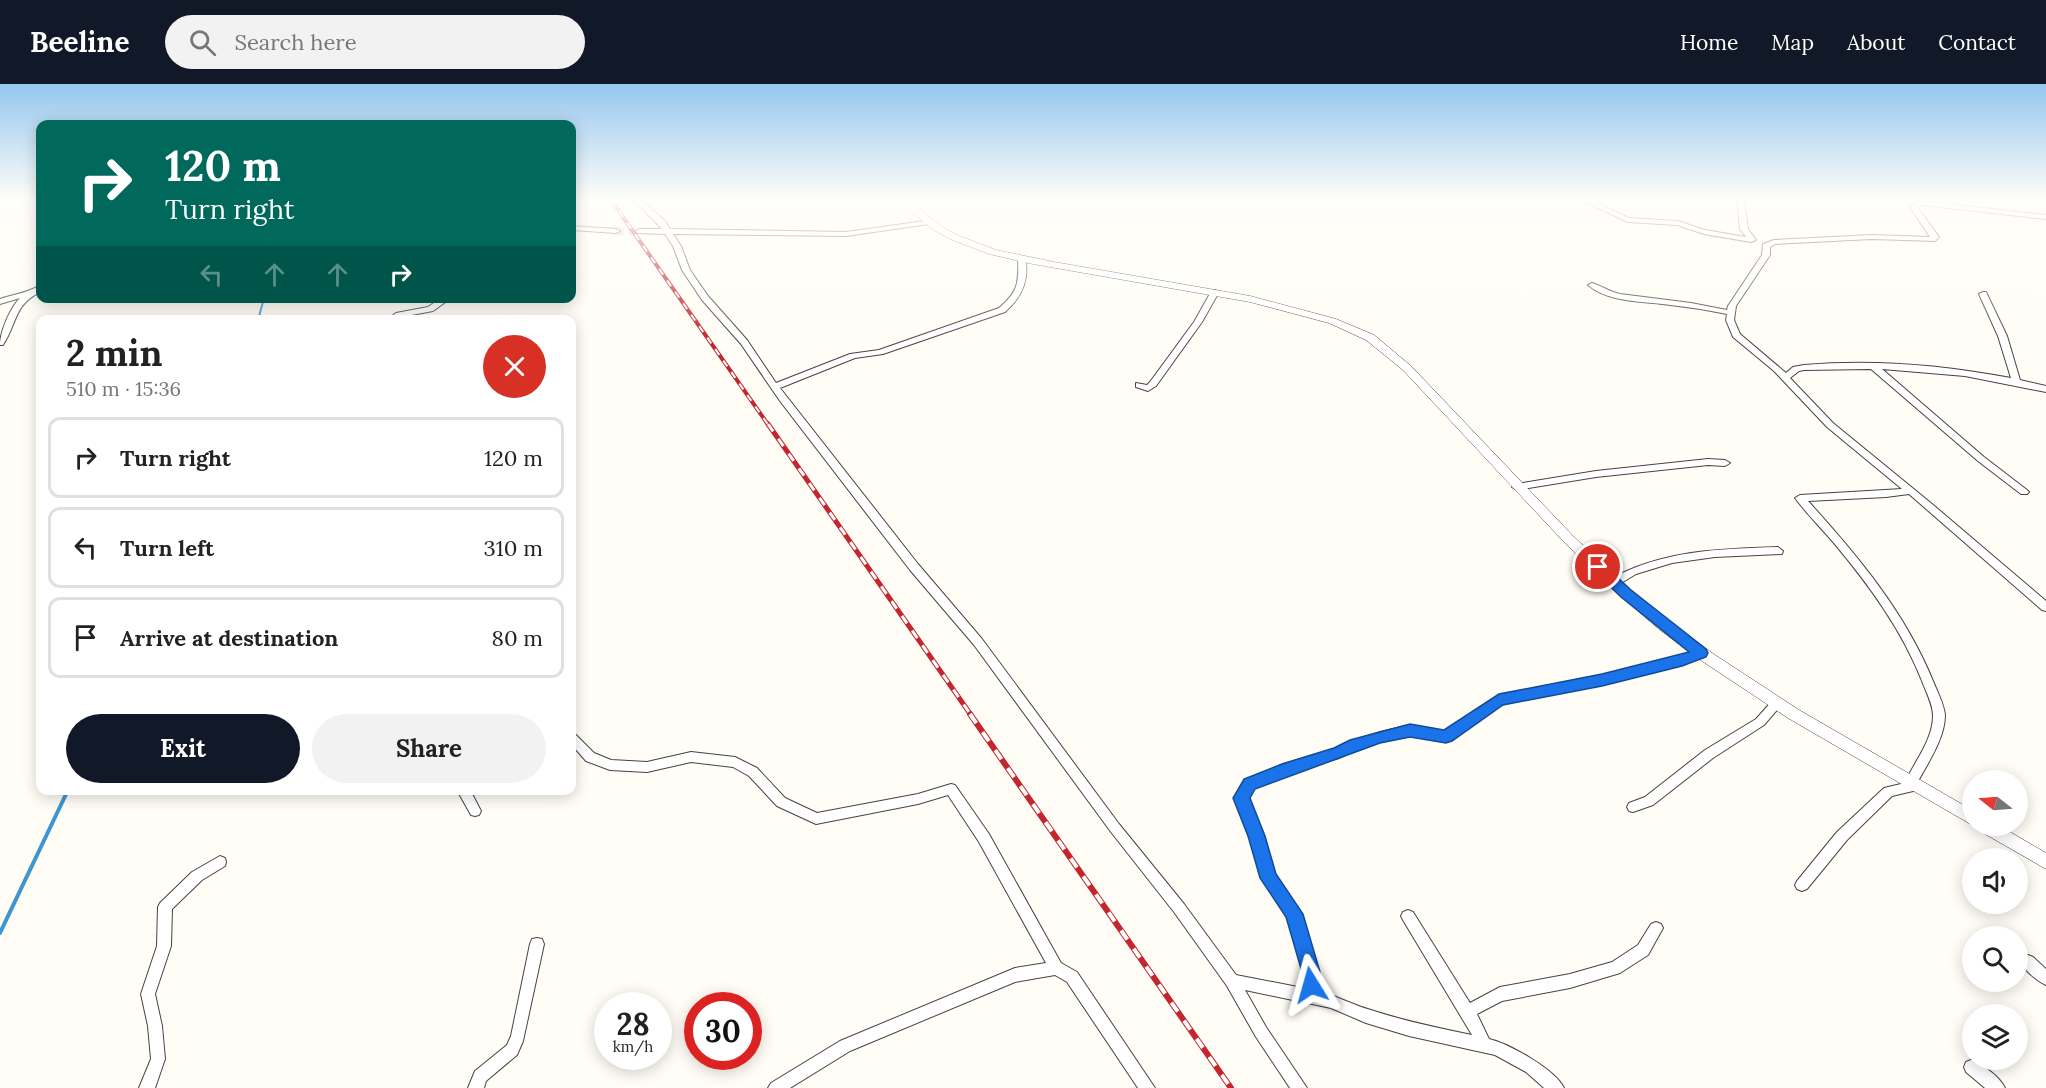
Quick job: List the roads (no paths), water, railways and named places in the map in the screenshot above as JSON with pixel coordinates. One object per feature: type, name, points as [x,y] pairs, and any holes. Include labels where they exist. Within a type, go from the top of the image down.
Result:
[{"type":"street","points":[[676,247],[686,270],[705,298],[744,342],[774,387],[914,567],[978,642],[1232,981],[1261,1032],[1299,1088]]},
{"type":"street","points":[[975,247],[1000,255],[1215,292],[1300,311],[1347,327],[1376,341],[1414,374],[1517,487],[1614,582],[1701,653],[1777,703],[1962,812]]},
{"type":"street","points":[[1766,247],[1766,255],[1732,306],[1730,320],[1736,335],[1785,377],[1830,425],[2046,607]]},
{"type":"street","points":[[774,387],[853,356],[880,352],[1002,310],[1018,297],[1022,285],[1022,259]]},
{"type":"street","points":[[1592,285],[1602,292],[1617,297],[1648,299],[1731,313]]},
{"type":"street","points":[[0,302],[36,290]]},
{"type":"street","points":[[0,343],[5,337],[12,313],[18,303],[36,291]]},
{"type":"street","points":[[1139,385],[1148,388],[1153,384],[1198,322],[1215,292]]},
{"type":"street","points":[[1983,294],[2002,330],[2016,382]]},
{"type":"street","points":[[399,315],[430,309],[439,303]]},
{"type":"street","points":[[1785,377],[1797,369],[1872,365],[1911,367],[2016,382],[2046,389]]},
{"type":"street","points":[[1872,365],[1960,441],[2024,492]]},
{"type":"street","points":[[1517,487],[1596,474],[1708,462],[1725,463]]},
{"type":"street","points":[[1802,885],[1842,836],[1888,792],[1909,788],[1934,738],[1939,715],[1926,675],[1908,640],[1852,556],[1800,498],[1886,495],[1910,491]]},
{"type":"street","points":[[1614,582],[1649,566],[1694,556],[1778,550]]},
{"type":"street","points":[[1310,997],[1311,972],[1294,914],[1269,878],[1257,836],[1242,798],[1250,784],[1288,768],[1339,753],[1350,746],[1380,737],[1410,730],[1446,737],[1499,700],[1602,680],[1701,653]]},
{"type":"street","points":[[1633,807],[1648,801],[1709,754],[1760,722],[1777,703]]},
{"type":"street","points":[[576,742],[590,756],[610,765],[646,767],[691,757],[735,762],[753,772],[781,801],[816,819],[918,799],[951,789],[984,838],[1056,968],[1072,977],[1147,1088]]},
{"type":"street","points":[[466,795],[475,811]]},
{"type":"street","points":[[2002,836],[2046,862]]},
{"type":"street","points":[[147,1088],[158,1059],[155,1026],[148,994],[164,946],[165,907],[197,876],[220,862]]},
{"type":"street","points":[[1407,916],[1467,1012],[1484,1046]]},
{"type":"street","points":[[1467,1012],[1500,994],[1570,981],[1615,968],[1643,950],[1656,928]]},
{"type":"street","points":[[476,1088],[480,1076],[512,1050],[519,1036],[537,944]]},
{"type":"street","points":[[2028,962],[2046,978]]},
{"type":"street","points":[[776,1088],[845,1046],[1015,975],[1056,968]]},
{"type":"street","points":[[1232,981],[1332,1001],[1366,1016],[1409,1029],[1497,1048],[1531,1067],[1556,1088]]},
{"type":"street","points":[[1975,1070],[1997,1088]]},
{"type":"waterway","points":[[259,315],[263,303]]},
{"type":"waterway","points":[[0,933],[66,795]]},
{"type":"railway","points":[[644,247],[769,426]]},
{"type":"railway","points":[[768,424],[971,715]]},
{"type":"railway","points":[[970,714],[1231,1088]]}]
